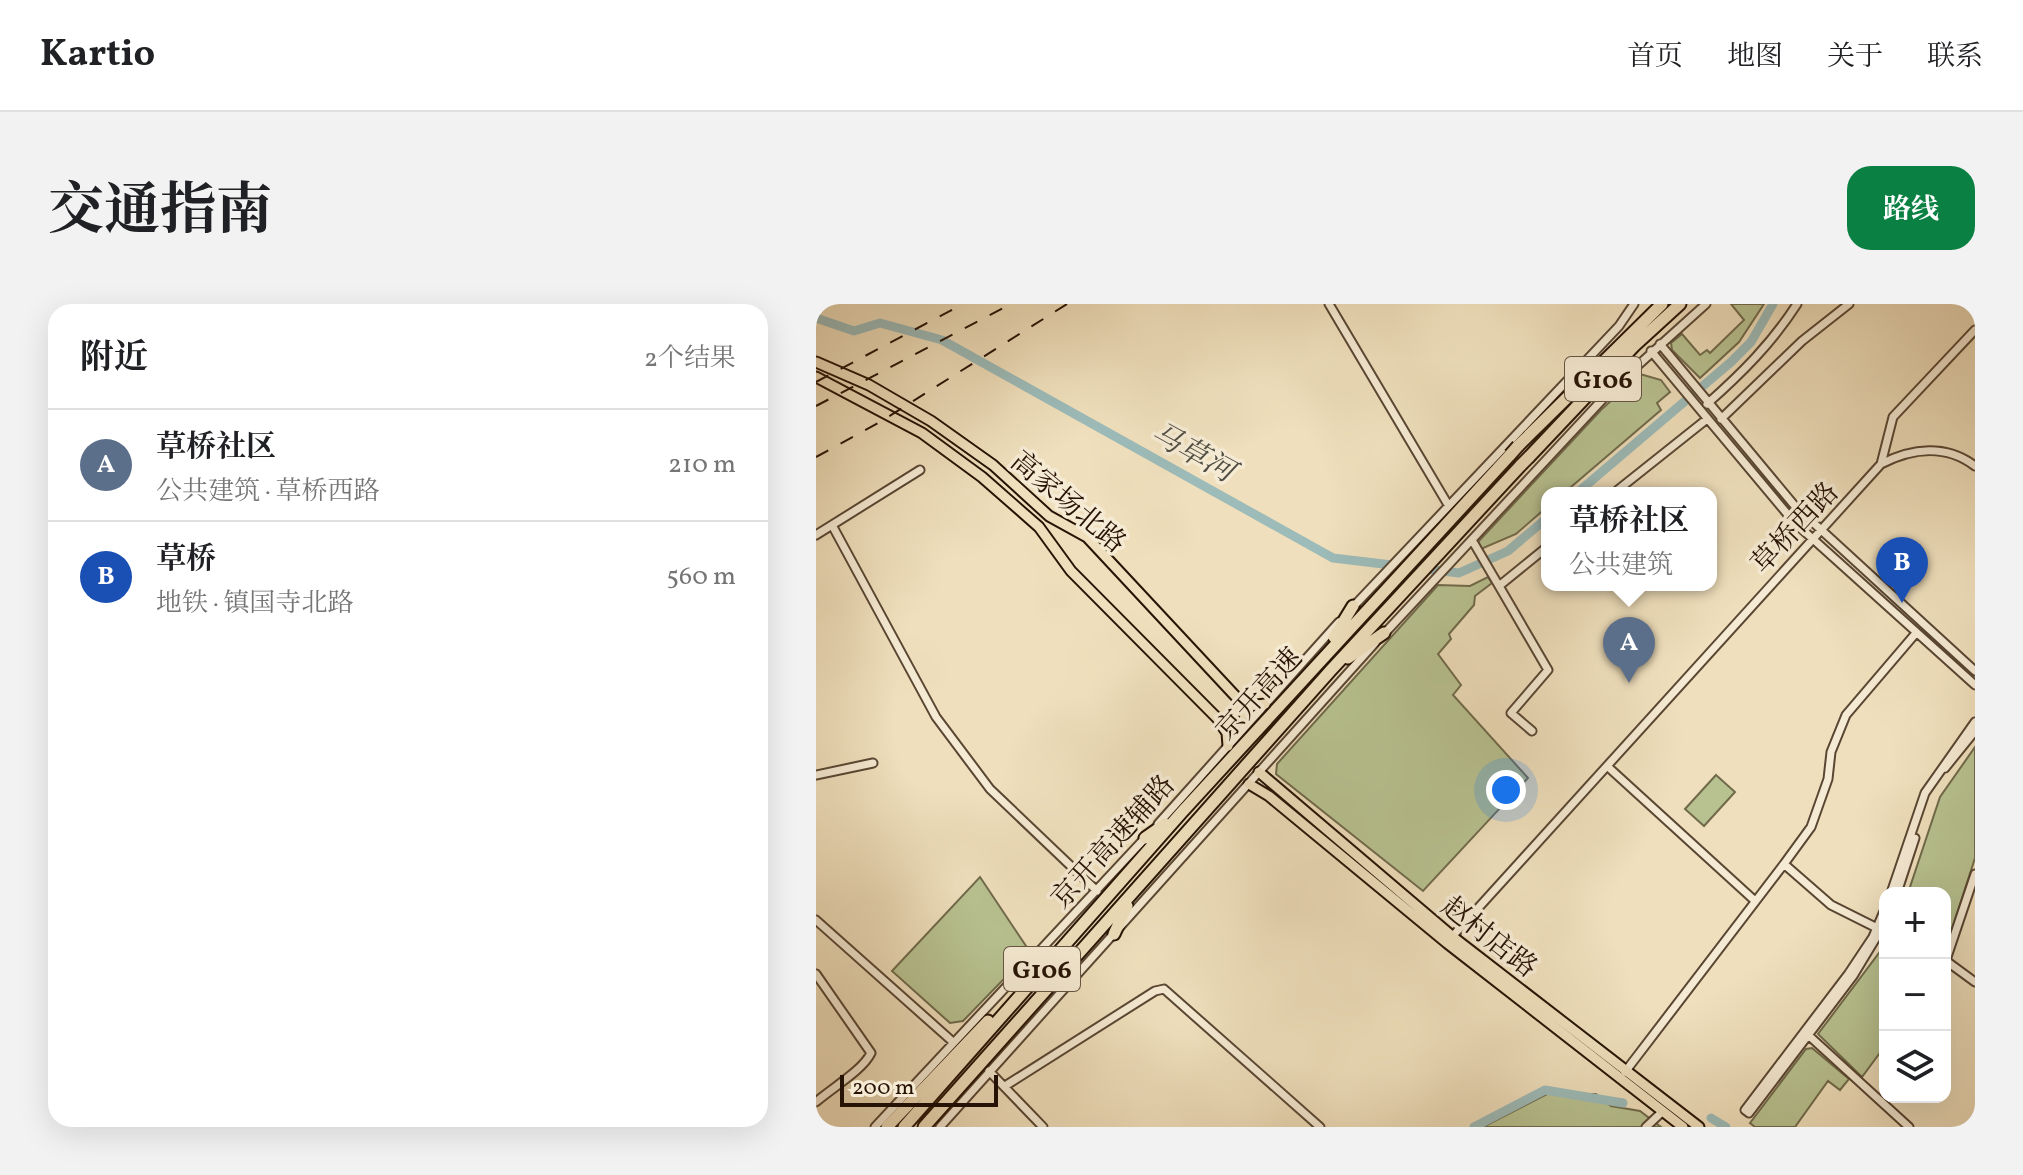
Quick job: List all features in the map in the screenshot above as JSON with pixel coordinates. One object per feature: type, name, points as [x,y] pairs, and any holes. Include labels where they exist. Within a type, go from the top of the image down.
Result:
[{"type":"highway","points":[[1628,335],[1653,304]]},
{"type":"highway","name":"京开高速","points":[[904,1127],[1320,660],[1514,450],[1662,304]]},
{"type":"highway","name":"京开高速","points":[[924,1127],[1432,559],[1634,346],[1680,304]]},
{"type":"highway","points":[[1320,660],[1353,606]]},
{"type":"highway","points":[[1331,670],[1384,633]]},
{"type":"highway","points":[[1145,838],[1182,812]]},
{"type":"highway","points":[[1114,934],[1130,897]]},
{"type":"highway","points":[[883,1125],[1027,986]]},
{"type":"main road","name":"高家场北路","points":[[816,362],[869,385],[931,421],[993,465],[1049,516],[1087,537],[1239,700]]},
{"type":"main road","name":"高家场北路","points":[[816,377],[922,433],[982,477],[1039,527],[1071,571],[1217,718],[1227,733],[1228,746]]},
{"type":"main road","points":[[1217,718],[1223,721],[1233,717],[1239,700],[1249,706],[1265,704]]},
{"type":"main road","name":"赵村店路","points":[[1259,772],[1450,940]]},
{"type":"main road","name":"赵村店路","points":[[1249,784],[1269,796],[1623,1075],[1699,1127]]},
{"type":"main road","name":"赵村店路","points":[[1623,1075],[1683,1127]]},
{"type":"street","points":[[1329,304],[1447,503],[1619,326],[1634,304]]},
{"type":"street","points":[[940,1127],[1384,633],[1429,589],[1535,471],[1651,351],[1696,308],[1706,304]]},
{"type":"street","points":[[1706,402],[1745,371],[1783,328],[1797,304]]},
{"type":"street","points":[[1721,419],[1802,341],[1849,304]]},
{"type":"street","points":[[1881,464],[1893,417],[1975,330]]},
{"type":"street","points":[[1660,344],[1794,505],[1975,671]]},
{"type":"street","points":[[1651,351],[1812,538],[1975,685]]},
{"type":"street","points":[[1622,487],[1707,419]]},
{"type":"street","points":[[1505,442],[1535,471]]},
{"type":"street","name":"草桥西路","points":[[1450,940],[1881,464],[1915,451],[1938,450],[1957,455],[1975,466]]},
{"type":"street","points":[[816,535],[920,470]]},
{"type":"street","name":"京开高速辅路","points":[[883,1125],[953,1042],[1097,891],[1447,503]]},
{"type":"street","points":[[832,525],[936,717],[990,789],[1097,891]]},
{"type":"street","points":[[1472,540],[1548,670],[1511,713],[1532,731]]},
{"type":"street","points":[[1499,586],[1541,552]]},
{"type":"street","points":[[1623,1075],[1811,827],[1828,779],[1831,752],[1846,715],[1916,633]]},
{"type":"street","points":[[1893,887],[1925,793],[1975,722]]},
{"type":"street","points":[[1899,887],[1930,794],[1942,771],[1975,731]]},
{"type":"street","points":[[816,775],[873,763]]},
{"type":"street","points":[[1607,766],[1754,900]]},
{"type":"street","points":[[1784,864],[1831,905],[1879,927]]},
{"type":"street","points":[[1945,959],[1975,874]]},
{"type":"street","points":[[816,920],[953,1042]]},
{"type":"street","points":[[1806,1034],[1745,1110],[1749,1113],[1806,1034],[1879,932]]},
{"type":"street","points":[[1951,964],[1975,982]]},
{"type":"street","points":[[816,974],[871,1053],[864,1067],[846,1076],[816,1102]]},
{"type":"street","points":[[1005,1086],[1155,991],[1164,989],[1320,1127]]},
{"type":"street","points":[[1806,1034],[1909,1127]]},
{"type":"street","points":[[989,1071],[1043,1127]]},
{"type":"street","points":[[1646,1127],[1663,1111]]},
{"type":"green space","points":[[1731,304],[1764,304],[1739,342],[1700,378],[1672,350],[1671,343],[1682,334],[1700,355],[1707,350],[1710,353],[1744,320]]},
{"type":"green space","points":[[1640,374],[1661,380],[1670,392],[1657,403],[1661,410],[1571,487],[1541,487],[1541,512],[1516,534],[1481,549],[1478,542],[1601,410]]},
{"type":"green space","points":[[1488,577],[1492,583],[1475,596],[1474,605],[1449,634],[1451,639],[1438,654],[1461,685],[1453,695],[1528,778],[1423,891],[1276,774],[1277,764],[1438,585],[1470,586]]},
{"type":"green space","points":[[1975,747],[1975,858],[1951,932],[1951,887],[1910,887],[1940,797]]},
{"type":"green space","points":[[1716,775],[1735,792],[1704,826],[1685,809]]},
{"type":"green space","points":[[980,877],[1030,952],[963,1021],[950,1023],[892,971]]},
{"type":"green space","points":[[1879,953],[1879,1054],[1862,1077],[1818,1034]]},
{"type":"green space","points":[[1812,1048],[1849,1079],[1840,1090],[1828,1081],[1795,1127],[1755,1127],[1750,1123],[1806,1049]]},
{"type":"green space","points":[[1547,1094],[1596,1094],[1611,1106],[1640,1111],[1661,1127],[1483,1127]]},
{"type":"waterway","name":"马草河","points":[[1584,487],[1731,362],[1751,342],[1773,304]]},
{"type":"waterway","name":"马草河","points":[[816,318],[854,331],[880,323],[942,340],[1333,558],[1459,573],[1508,551],[1541,523]]},
{"type":"waterway","points":[[1474,1127],[1545,1090],[1623,1103]]},
{"type":"waterway","points":[[1711,1118],[1726,1127]]},
{"type":"railway","points":[[816,382],[963,304]]},
{"type":"railway","points":[[816,406],[1011,304]]},
{"type":"railway","points":[[816,457],[880,422],[1067,304]]},
{"type":"place","name":"草桥","points":[[1902,603]]},
{"type":"place","name":"草桥社区","points":[[1629,683]]}]
